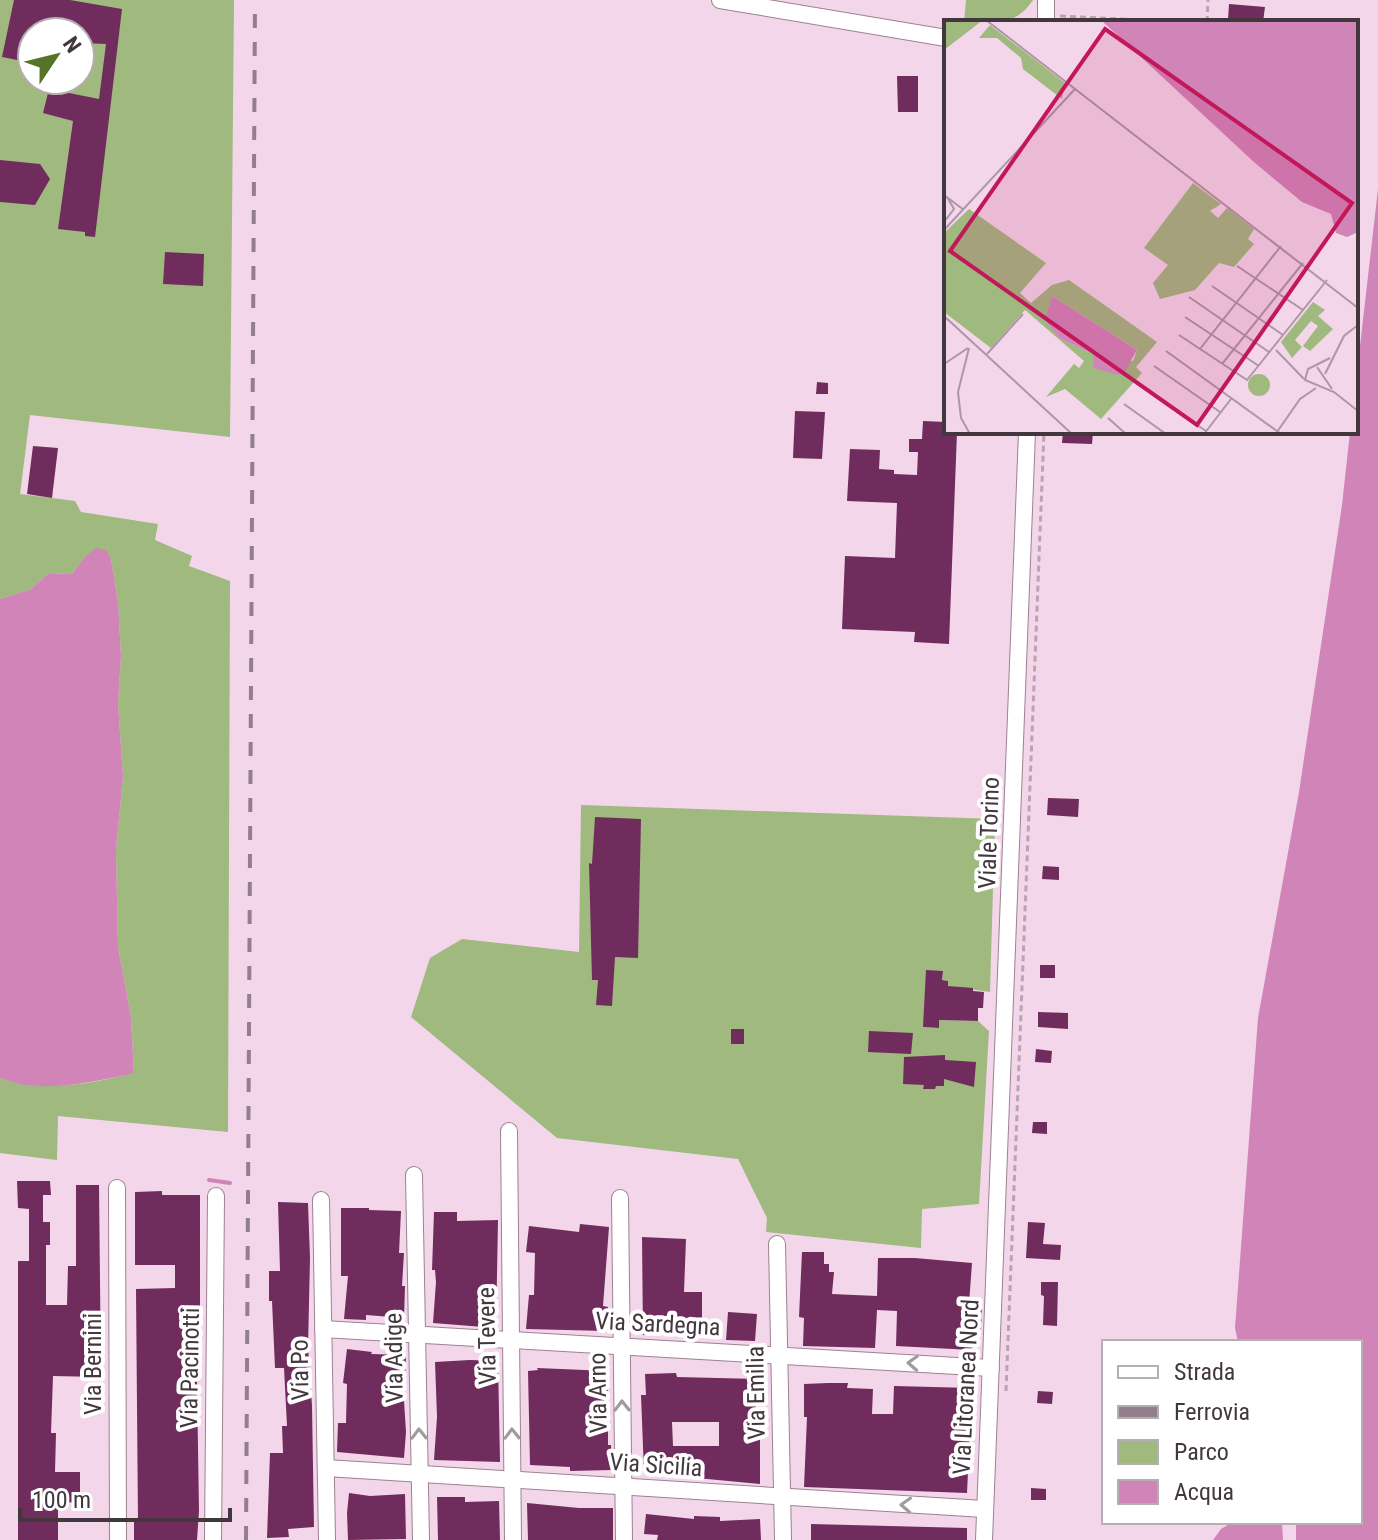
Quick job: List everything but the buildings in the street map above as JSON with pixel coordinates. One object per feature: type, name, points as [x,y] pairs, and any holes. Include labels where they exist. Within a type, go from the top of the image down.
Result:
[{"type":"street","points":[[720,0],[944,38]]},
{"type":"street","name":"Viale Torino","points":[[997,1236],[997,1037],[1013,809],[1027,434]]},
{"type":"street","points":[[999,686],[1018,683]]},
{"type":"street","points":[[995,808],[1013,809]]},
{"type":"street","name":"Via Tevere","points":[[509,1131],[513,1540]]},
{"type":"street","name":"Via Adige","points":[[414,1175],[421,1540]]},
{"type":"street","name":"Via Bernini","points":[[117,1188],[118,1540]]},
{"type":"street","name":"Via Pacinotti","points":[[213,1540],[216,1196]]},
{"type":"street","name":"Via Arno","points":[[620,1198],[624,1540]]},
{"type":"street","name":"Via Po","points":[[321,1200],[327,1540]]},
{"type":"street","name":"Via Litoranea Nord","points":[[984,1540],[997,1236]]},
{"type":"street","name":"Via Emilia","points":[[777,1244],[783,1540]]},
{"type":"street","name":"Via Sardegna","points":[[323,1329],[991,1368]]},
{"type":"street","name":"Via Sicilia","points":[[326,1468],[984,1509]]},
{"type":"path","points":[[1207,20],[1208,0]]},
{"type":"path","points":[[1050,11],[1158,20]]},
{"type":"path","points":[[1006,1399],[1044,434]]},
{"type":"green space","points":[[0,0],[234,0],[230,437],[30,415],[20,494],[75,501],[81,512],[158,524],[155,540],[192,556],[189,566],[230,581],[228,1132],[58,1116],[57,1160],[0,1153],[0,1078],[15,1083],[49,1086],[102,1080],[134,1072],[131,1017],[118,947],[116,850],[123,776],[118,703],[121,655],[118,602],[111,559],[84,558],[72,574],[49,573],[31,589],[0,599]]},
{"type":"green space","points":[[966,0],[1033,0],[1026,9],[1008,20],[964,20]]},
{"type":"green space","points":[[581,805],[995,819],[990,992],[948,986],[948,981],[942,980],[943,971],[923,1027],[938,1028],[939,1020],[978,1021],[989,1031],[979,1204],[922,1209],[921,1248],[766,1232],[767,1218],[738,1159],[557,1138],[411,1017],[430,958],[462,939],[579,952]]},
{"type":"water","points":[[1378,189],[1378,1540],[1213,1540],[1230,1524],[1362,1524],[1362,1340],[1238,1340],[1235,1328],[1258,1018],[1299,792],[1350,434],[1358,434],[1358,364]]},
{"type":"water","points":[[96,548],[106,550],[111,559],[118,602],[121,655],[118,703],[123,776],[116,850],[118,947],[131,1017],[134,1073],[67,1085],[33,1086],[0,1078],[0,599],[31,589],[49,573],[72,574]]},
{"type":"pier","points":[[1282,1524],[1296,1524],[1296,1540],[1283,1540]]},
{"type":"waterway","points":[[209,1180],[230,1183]]},
{"type":"railway","points":[[246,1540],[255,0]]}]
